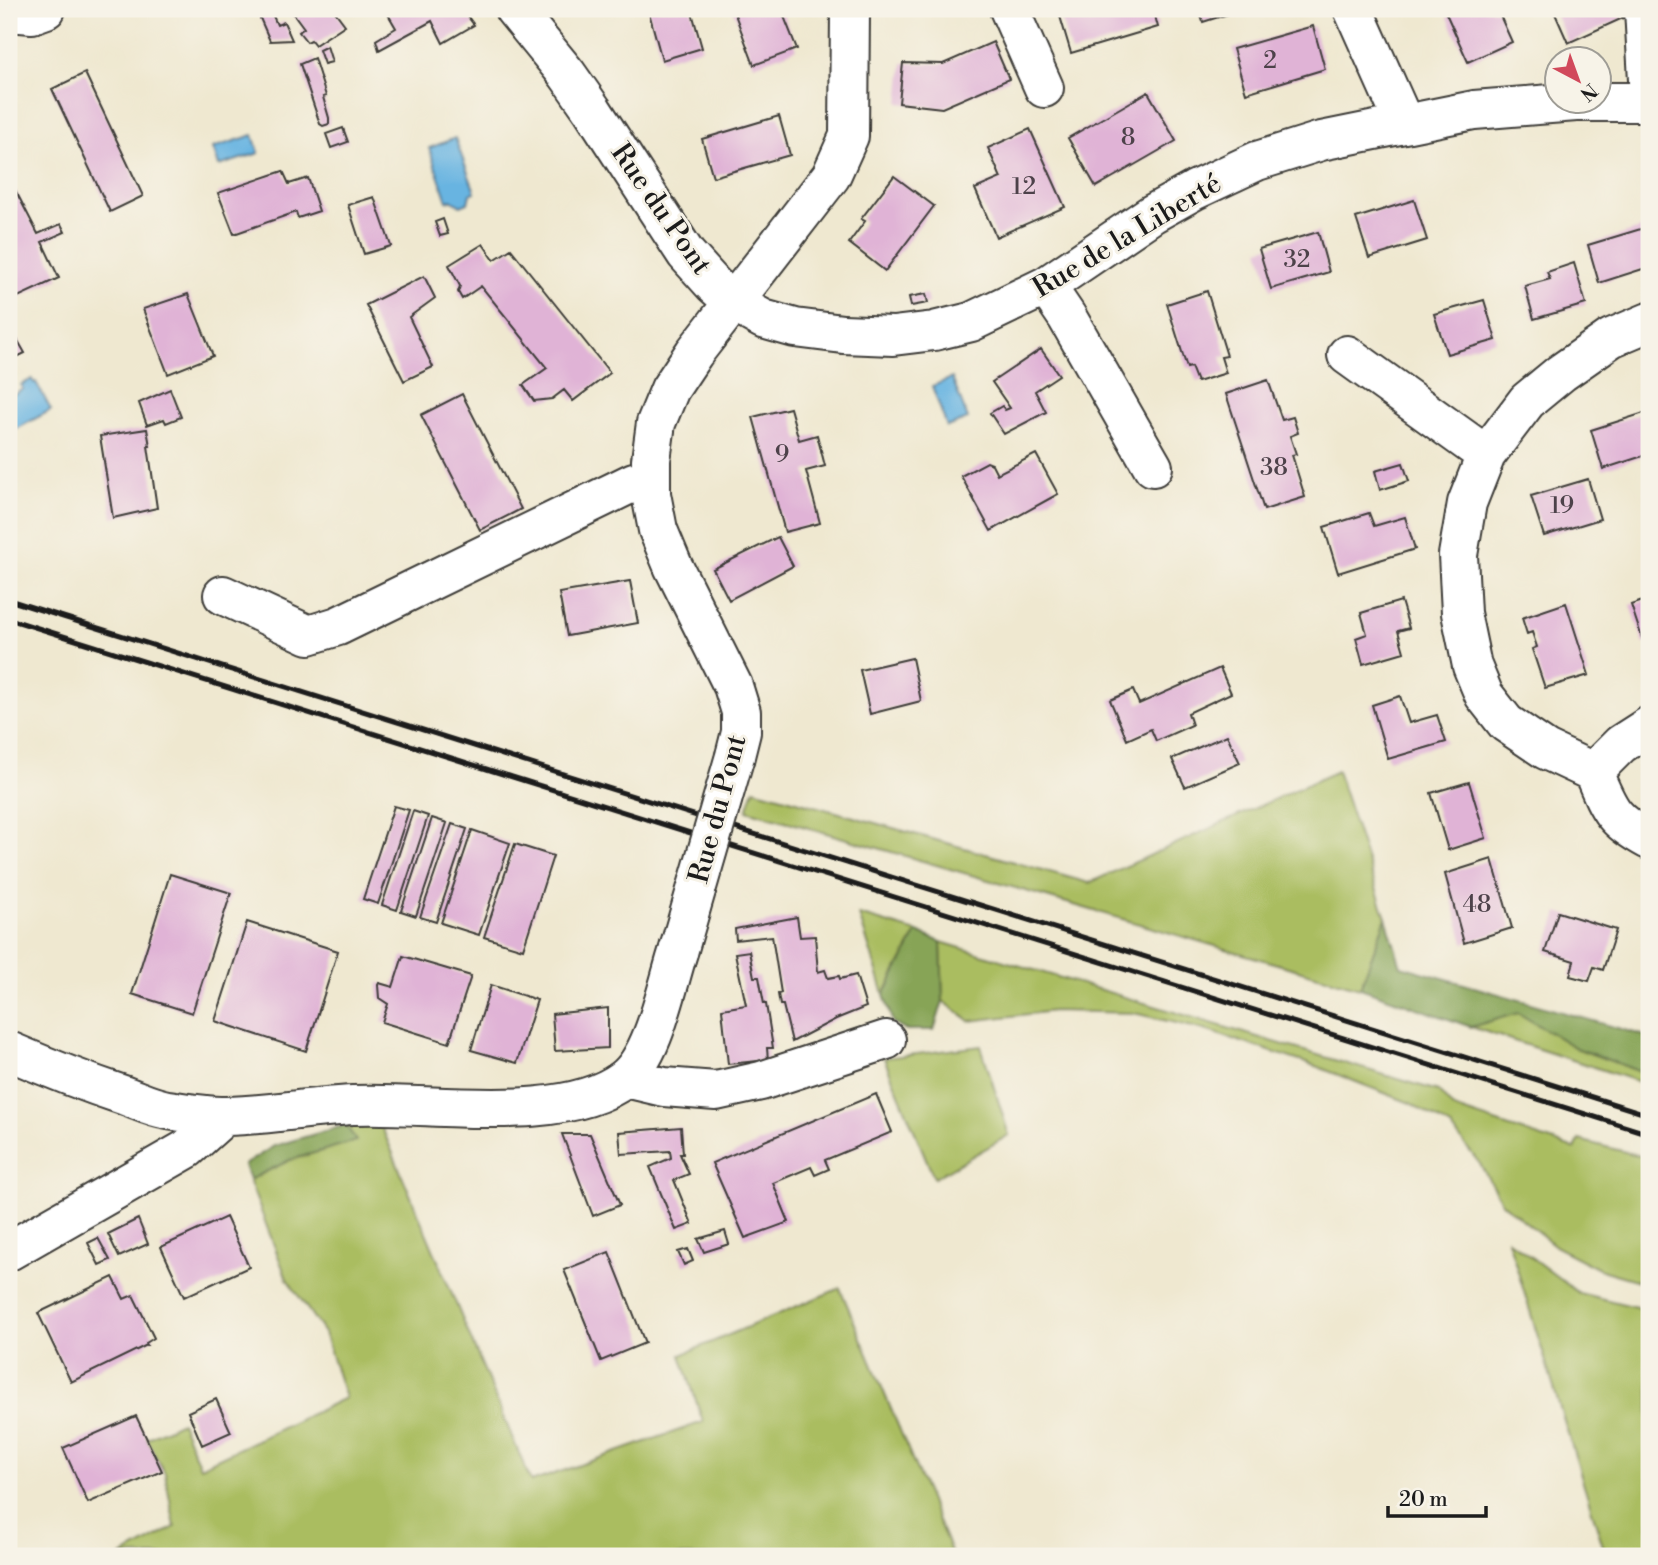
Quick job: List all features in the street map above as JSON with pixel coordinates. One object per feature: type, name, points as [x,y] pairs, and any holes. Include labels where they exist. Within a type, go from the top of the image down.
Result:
[{"type":"street","points":[[9,12],[32,14],[46,9]]},
{"type":"street","name":"Rue du Pont","points":[[9,1051],[73,1078],[164,1110],[224,1116],[355,1105],[556,1105],[598,1094],[626,1078],[640,1062],[651,1039],[679,949],[741,732],[741,712],[728,676],[658,530],[651,494],[656,423],[670,389],[694,353],[734,303],[686,254],[593,111],[514,9]]},
{"type":"street","points":[[734,303],[831,176],[842,154],[849,136],[851,9]]},
{"type":"street","points":[[1009,9],[1044,88]]},
{"type":"street","points":[[1353,9],[1404,123]]},
{"type":"street","points":[[1644,9],[1649,100]]},
{"type":"street","name":"Rue de la Liberté","points":[[734,303],[763,319],[795,328],[842,334],[893,336],[934,331],[971,322],[1046,286],[1153,214],[1195,190],[1257,161],[1321,141],[1474,110],[1576,102],[1649,100]]},
{"type":"street","points":[[1046,286],[1067,317],[1153,467]]},
{"type":"street","points":[[1649,322],[1611,338],[1527,401],[1486,455],[1467,503],[1458,555],[1461,613],[1472,666],[1483,695],[1506,723],[1546,750],[1593,772],[1609,810],[1626,828],[1649,840]]},
{"type":"street","points":[[1347,355],[1486,455]]},
{"type":"street","points":[[223,595],[309,635],[338,626],[634,482],[651,479]]},
{"type":"street","points":[[1593,772],[1621,744],[1649,726]]},
{"type":"street","points":[[626,1078],[664,1087],[716,1091],[761,1081],[886,1040]]},
{"type":"street","points":[[9,1251],[187,1149],[224,1116]]},
{"type":"green space","points":[[1337,771],[1386,918],[1360,988],[747,810],[754,789],[1089,883]]},
{"type":"green space","points":[[859,915],[917,932],[884,994]]},
{"type":"green space","points":[[1386,918],[1401,966],[1649,1037],[1649,1075],[1576,1048],[1518,1013],[1471,1027],[1360,988]]},
{"type":"green space","points":[[917,932],[941,942],[943,1001],[934,1030],[905,1030],[893,1023],[884,995]]},
{"type":"green space","points":[[941,942],[1438,1091],[1453,1108],[1575,1149],[1579,1140],[1649,1158],[1649,1168],[1642,1166],[1649,1194],[1649,1284],[1601,1270],[1558,1248],[1502,1203],[1480,1164],[1451,1127],[1410,1103],[1318,1067],[1205,1030],[1134,1013],[1054,1011],[970,1021],[943,1001]]},
{"type":"green space","points":[[1518,1012],[1576,1048],[1649,1075],[1649,1085],[1471,1027]]},
{"type":"green space","points":[[981,1046],[1009,1135],[934,1178],[884,1058]]},
{"type":"green space","points":[[380,1123],[531,1482],[703,1422],[681,1355],[840,1288],[953,1556],[122,1556],[175,1527],[165,1473],[146,1439],[181,1422],[200,1467],[345,1398],[324,1333],[287,1279],[249,1180],[290,1160],[355,1141],[346,1125]]},
{"type":"green space","points":[[346,1125],[356,1141],[290,1160],[249,1180],[244,1165],[274,1146]]},
{"type":"green space","points":[[1508,1240],[1579,1293],[1649,1310],[1649,1556],[1606,1556]]},
{"type":"water","points":[[253,135],[259,153],[219,166],[213,148]]},
{"type":"water","points":[[455,138],[475,192],[470,194],[468,203],[461,206],[451,200],[447,201],[429,148]]},
{"type":"water","points":[[952,378],[968,419],[947,427],[932,386]]},
{"type":"water","points":[[32,379],[51,410],[9,433],[9,397],[23,389],[21,385]]},
{"type":"building","points":[[256,9],[270,9],[277,25],[284,22],[292,40],[270,41]]},
{"type":"building","points":[[290,9],[333,9],[345,25],[315,45],[311,40],[307,42],[299,32],[304,28]]},
{"type":"building","points":[[385,9],[462,9],[474,25],[443,43],[432,21],[379,50],[376,40],[396,28]]},
{"type":"building","points":[[648,9],[691,9],[702,48],[662,60]]},
{"type":"building","points":[[733,9],[781,9],[797,49],[754,65]]},
{"type":"building","points":[[1073,9],[1153,9],[1158,27],[1071,53],[1059,13]]},
{"type":"building","points":[[1199,9],[1244,9],[1203,22]]},
{"type":"building","points":[[1444,9],[1497,9],[1512,42],[1468,62]]},
{"type":"building","points":[[1553,9],[1619,9],[1623,18],[1568,43]]},
{"type":"building","points":[[1313,26],[1325,69],[1246,93],[1233,49]]},
{"type":"building","points":[[993,42],[1009,79],[942,108],[899,103],[903,63],[943,64]]},
{"type":"building","points":[[327,46],[332,62],[324,64],[319,50]]},
{"type":"building","points":[[314,58],[326,96],[323,97],[329,118],[329,124],[323,126],[320,124],[300,64]]},
{"type":"building","points":[[85,73],[143,196],[110,212],[52,89]]},
{"type":"building","points":[[1148,92],[1176,141],[1096,187],[1068,138]]},
{"type":"building","points":[[779,116],[790,155],[713,177],[702,139]]},
{"type":"building","points":[[343,128],[348,142],[331,148],[326,134]]},
{"type":"building","points":[[1030,129],[1065,207],[996,237],[975,189],[1001,178],[988,148]]},
{"type":"building","points":[[283,171],[289,184],[308,178],[319,211],[298,218],[296,212],[234,234],[218,193]]},
{"type":"building","points":[[894,176],[934,206],[885,271],[849,243],[865,221],[861,219]]},
{"type":"building","points":[[9,178],[38,234],[61,224],[65,232],[42,242],[59,278],[18,297],[9,276]]},
{"type":"building","points":[[374,197],[391,246],[364,254],[348,205]]},
{"type":"building","points":[[1414,200],[1427,240],[1369,258],[1356,218]]},
{"type":"building","points":[[443,219],[448,234],[440,236],[435,222]]},
{"type":"building","points":[[1644,228],[1649,245],[1649,267],[1599,283],[1588,245]]},
{"type":"building","points":[[1318,232],[1329,272],[1271,289],[1259,249]]},
{"type":"building","points":[[483,244],[494,260],[511,249],[610,373],[573,401],[564,390],[552,399],[534,401],[523,385],[547,368],[481,286],[462,299],[458,292],[460,286],[449,265]]},
{"type":"building","points":[[1574,263],[1586,304],[1534,319],[1525,286],[1550,279],[1547,272]]},
{"type":"building","points":[[424,276],[435,298],[409,317],[433,367],[404,381],[366,305]]},
{"type":"building","points":[[1207,291],[1227,356],[1221,357],[1226,373],[1197,382],[1191,367],[1187,368],[1167,304]]},
{"type":"building","points":[[188,294],[213,356],[168,374],[143,309]]},
{"type":"building","points":[[926,294],[928,303],[911,306],[909,297]]},
{"type":"building","points":[[1484,300],[1496,340],[1447,354],[1434,314]]},
{"type":"building","points":[[9,325],[25,353],[9,361]]},
{"type":"building","points":[[1041,349],[1059,375],[1035,391],[1046,412],[1004,434],[990,413],[1002,406],[1005,410],[1010,408],[992,382]]},
{"type":"building","points":[[1268,380],[1282,420],[1293,417],[1298,433],[1290,436],[1296,454],[1292,455],[1305,497],[1264,510],[1226,394]]},
{"type":"building","points":[[170,389],[181,417],[166,423],[164,419],[147,425],[139,403]]},
{"type":"building","points":[[462,394],[521,509],[480,530],[421,415]]},
{"type":"building","points":[[790,408],[799,440],[817,435],[825,466],[806,471],[820,523],[785,532],[753,417]]},
{"type":"building","points":[[1647,412],[1649,454],[1603,469],[1591,430]]},
{"type":"building","points":[[147,429],[157,508],[113,518],[100,436]]},
{"type":"building","points":[[1036,454],[1058,494],[991,531],[961,476],[987,462],[992,464],[997,474]]},
{"type":"building","points":[[1403,463],[1409,481],[1380,490],[1375,471]]},
{"type":"building","points":[[1588,479],[1600,519],[1544,536],[1531,496]]},
{"type":"building","points":[[1369,513],[1374,526],[1405,517],[1415,549],[1338,573],[1324,527]]},
{"type":"building","points":[[778,537],[793,566],[729,600],[713,569]]},
{"type":"building","points":[[630,581],[638,623],[567,636],[559,593]]},
{"type":"building","points":[[1649,599],[1649,642],[1644,644],[1631,605]]},
{"type":"building","points":[[1401,601],[1409,628],[1398,631],[1404,652],[1363,664],[1356,638],[1367,634],[1361,613]]},
{"type":"building","points":[[1566,603],[1589,675],[1545,688],[1532,649],[1537,647],[1532,632],[1527,634],[1522,618]]},
{"type":"building","points":[[912,658],[921,701],[870,714],[860,670]]},
{"type":"building","points":[[1220,668],[1231,693],[1188,713],[1192,725],[1156,741],[1151,729],[1127,740],[1110,700],[1133,690],[1139,704]]},
{"type":"building","points":[[1400,696],[1409,723],[1437,715],[1446,742],[1388,759],[1372,705]]},
{"type":"building","points":[[1227,735],[1240,763],[1185,787],[1172,759]]},
{"type":"building","points":[[1469,782],[1486,838],[1448,850],[1431,793]]},
{"type":"building","points":[[394,806],[409,810],[378,904],[363,899]]},
{"type":"building","points":[[413,811],[428,816],[397,910],[382,905]]},
{"type":"building","points":[[432,818],[447,823],[416,916],[401,911]]},
{"type":"building","points":[[452,824],[467,829],[436,922],[420,917]]},
{"type":"building","points":[[472,830],[510,843],[479,935],[441,923]]},
{"type":"building","points":[[515,844],[553,856],[523,949],[484,937]]},
{"type":"building","points":[[1492,859],[1512,928],[1464,943],[1445,874]]},
{"type":"building","points":[[170,874],[231,893],[192,1013],[132,994]]},
{"type":"building","points":[[1558,912],[1616,930],[1603,970],[1594,967],[1589,981],[1570,976],[1574,961],[1545,952]]},
{"type":"building","points":[[797,917],[800,937],[815,936],[818,972],[825,970],[828,978],[839,976],[840,979],[856,975],[866,1007],[792,1042],[783,1005],[780,1005],[778,994],[781,993],[772,936],[736,940],[735,929]]},
{"type":"building","points":[[247,922],[338,951],[306,1051],[215,1021]]},
{"type":"building","points":[[749,951],[754,977],[759,977],[766,1004],[773,1048],[767,1048],[768,1060],[728,1064],[722,1009],[746,1005],[735,953]]},
{"type":"building","points":[[403,956],[471,976],[449,1043],[382,1022],[388,1004],[379,998],[378,985],[379,983],[393,987]]},
{"type":"building","points":[[491,985],[537,1000],[517,1063],[471,1050]]},
{"type":"building","points":[[608,1008],[608,1048],[555,1051],[552,1014]]},
{"type":"building","points":[[876,1094],[892,1132],[825,1160],[829,1169],[815,1175],[811,1167],[773,1183],[789,1222],[745,1238],[712,1163]]},
{"type":"building","points":[[681,1127],[683,1154],[680,1154],[689,1174],[674,1180],[692,1224],[676,1230],[650,1167],[671,1158],[670,1151],[621,1154],[619,1132]]},
{"type":"building","points":[[562,1134],[590,1134],[620,1205],[593,1216]]},
{"type":"building","points":[[226,1217],[249,1267],[184,1297],[161,1247]]},
{"type":"building","points":[[138,1219],[148,1244],[119,1257],[108,1234]]},
{"type":"building","points":[[725,1231],[729,1244],[704,1252],[698,1239]]},
{"type":"building","points":[[98,1238],[110,1260],[99,1265],[88,1243]]},
{"type":"building","points":[[688,1249],[693,1261],[684,1265],[678,1252]]},
{"type":"building","points":[[609,1252],[645,1343],[601,1361],[564,1270]]},
{"type":"building","points":[[113,1277],[124,1299],[133,1295],[154,1338],[146,1343],[147,1345],[71,1382],[38,1313]]},
{"type":"building","points":[[216,1399],[231,1432],[202,1445],[188,1412]]},
{"type":"building","points":[[136,1416],[162,1471],[88,1503],[63,1448]]},
{"type":"railway","points":[[9,600],[1649,1115]]},
{"type":"railway","points":[[9,619],[1649,1134]]}]
